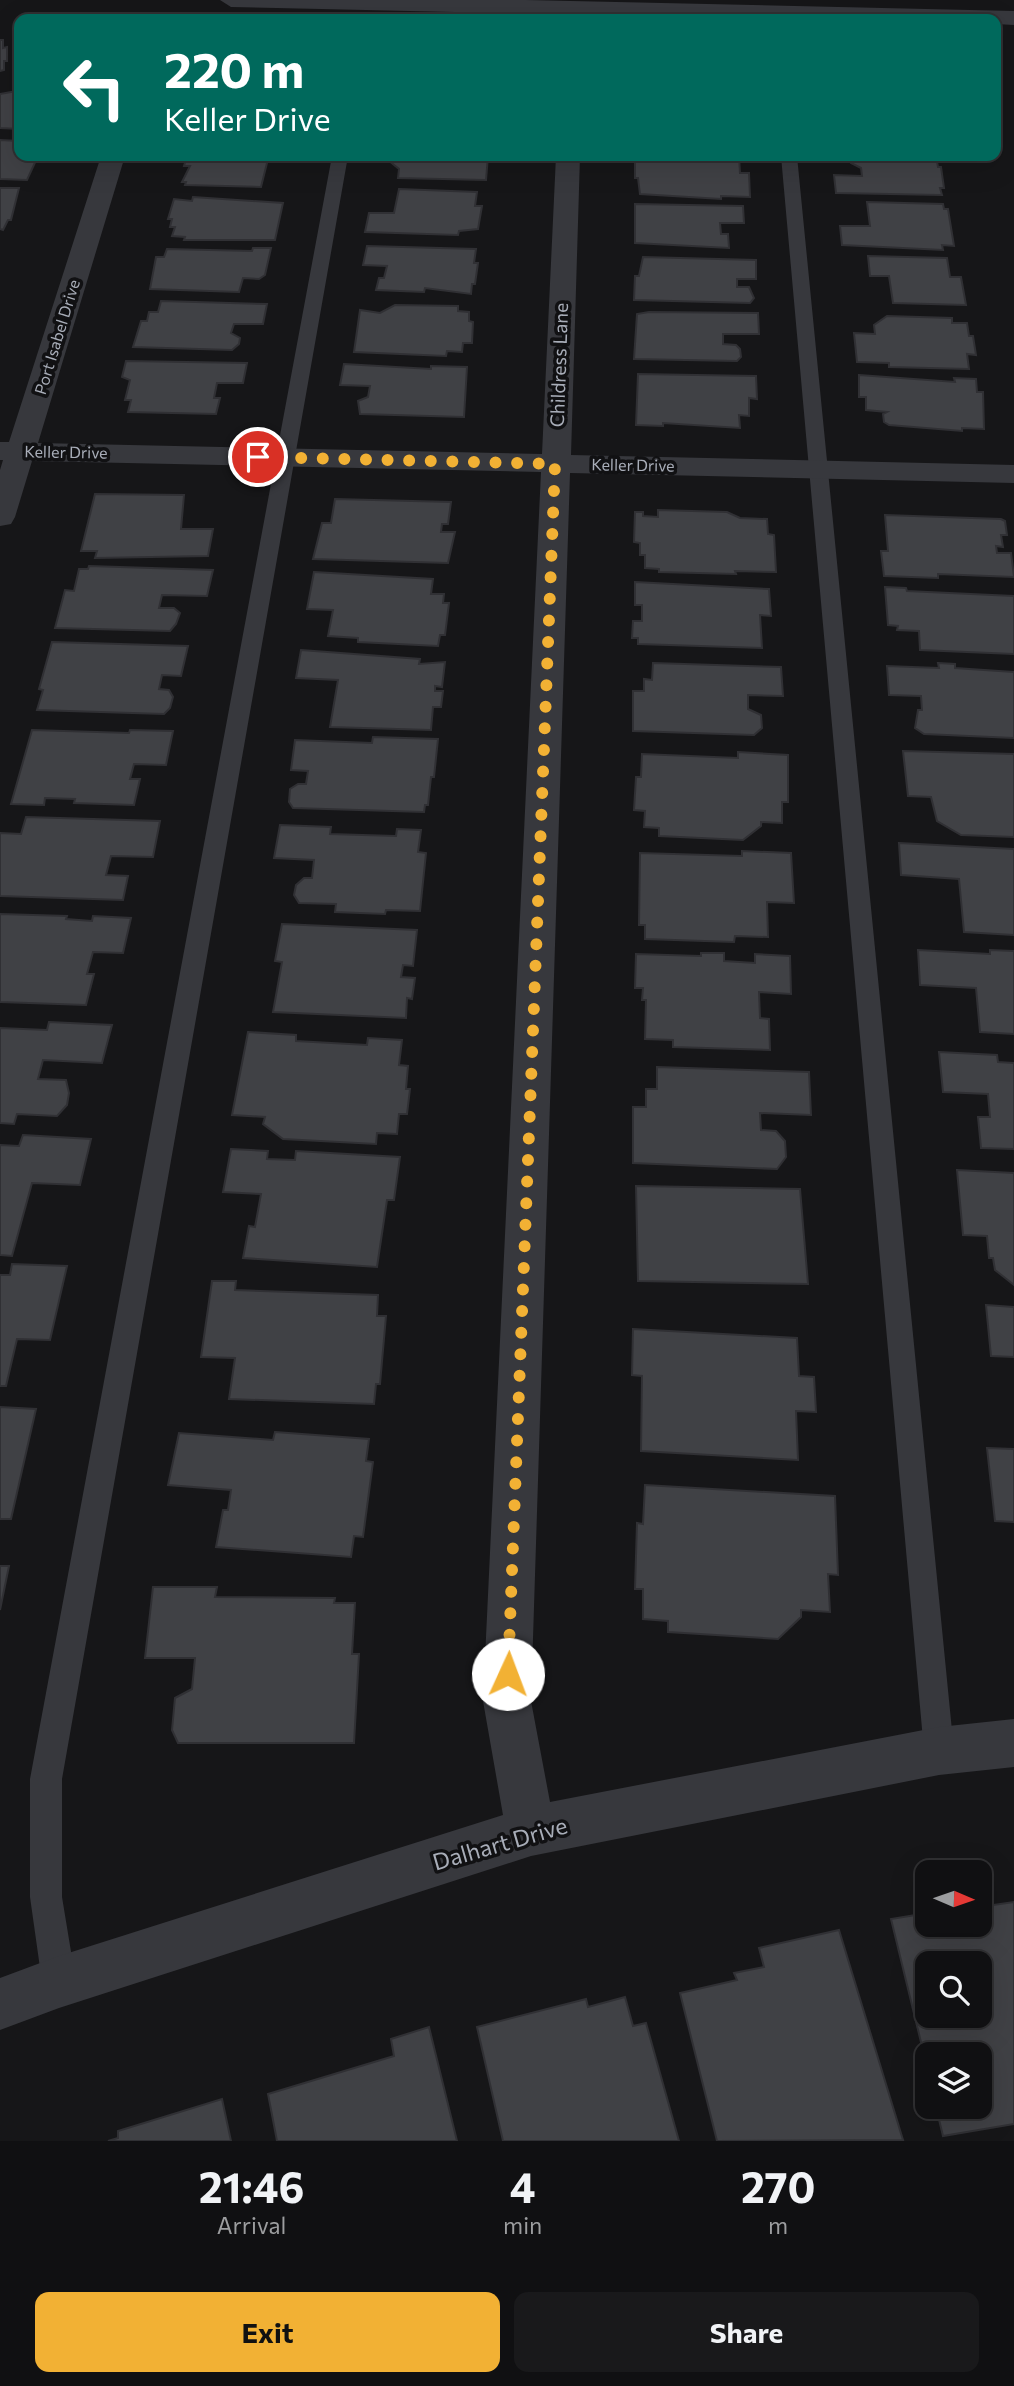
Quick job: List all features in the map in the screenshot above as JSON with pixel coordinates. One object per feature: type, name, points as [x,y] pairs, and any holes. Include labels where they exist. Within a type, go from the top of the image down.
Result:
[{"type":"street","points":[[231,0],[551,14]]},
{"type":"street","name":"Port Isabel Drive","points":[[0,517],[10,451],[111,161]]},
{"type":"street","name":"Childress Lane","points":[[531,1831],[507,1701],[568,161]]},
{"type":"street","name":"Keller Drive","points":[[10,451],[1014,474]]},
{"type":"street","name":"Dalhart Drive","points":[[0,2004],[59,1982],[531,1831],[939,1751],[1014,1743]]},
{"type":"lane","points":[[59,1982],[46,1897],[46,1779],[339,161]]},
{"type":"lane","points":[[789,161],[939,1751]]},
{"type":"building","points":[[0,40],[3,40],[3,48],[7,47],[7,61],[4,61],[4,70],[0,71]]},
{"type":"building","points":[[14,92],[14,129],[0,128],[0,94]]},
{"type":"building","points":[[0,140],[14,141],[14,161],[36,161],[27,180],[0,179]]},
{"type":"building","points":[[186,161],[268,161],[261,187],[185,185],[186,182],[182,182],[190,166],[184,166]]},
{"type":"building","points":[[389,161],[488,161],[486,180],[398,178],[399,169]]},
{"type":"building","points":[[635,161],[739,161],[740,173],[749,173],[750,197],[721,196],[721,199],[640,194],[638,178],[635,178]]},
{"type":"building","points":[[937,161],[938,167],[941,167],[944,188],[940,188],[942,195],[836,193],[834,175],[862,176],[861,168],[851,163]]},
{"type":"building","points":[[0,188],[19,188],[11,220],[8,220],[3,230],[0,229]]},
{"type":"building","points":[[399,189],[477,192],[475,206],[482,206],[478,229],[459,231],[458,235],[365,232],[369,213],[394,213]]},
{"type":"building","points":[[193,197],[283,203],[275,240],[184,240],[185,237],[172,236],[175,227],[170,227],[172,219],[168,219],[174,199],[192,201]]},
{"type":"building","points":[[867,202],[943,204],[944,209],[948,209],[954,246],[942,245],[943,250],[842,245],[840,226],[870,226]]},
{"type":"building","points":[[635,204],[743,206],[744,223],[720,223],[721,234],[728,234],[729,248],[635,243]]},
{"type":"building","points":[[367,246],[476,249],[474,263],[478,263],[471,294],[425,288],[424,292],[376,290],[379,278],[384,278],[387,266],[363,265]]},
{"type":"building","points":[[253,248],[271,248],[265,275],[259,279],[243,278],[239,292],[150,289],[156,257],[164,257],[167,249],[252,251]]},
{"type":"building","points":[[868,256],[947,258],[950,277],[961,277],[966,305],[893,303],[889,276],[870,276]]},
{"type":"building","points":[[643,257],[756,260],[756,279],[737,279],[737,287],[749,287],[754,298],[750,303],[634,300],[635,276],[639,276]]},
{"type":"building","points":[[161,301],[267,304],[263,324],[234,324],[231,333],[240,338],[239,344],[232,350],[133,347],[141,321],[147,321],[149,312],[158,312]]},
{"type":"building","points":[[395,305],[458,306],[458,311],[469,312],[469,321],[473,322],[472,343],[463,343],[462,352],[447,351],[446,356],[354,352],[360,310],[380,313]]},
{"type":"building","points":[[758,313],[759,334],[723,334],[723,344],[736,345],[740,349],[741,357],[737,361],[634,359],[637,314]]},
{"type":"building","points":[[887,316],[952,318],[952,323],[967,323],[969,336],[973,336],[976,355],[967,354],[969,369],[889,367],[889,363],[857,362],[854,333],[875,334],[874,325]]},
{"type":"building","points":[[126,361],[247,363],[243,383],[217,383],[214,398],[220,398],[216,414],[128,412],[131,400],[125,400],[130,380],[122,377]]},
{"type":"building","points":[[344,364],[431,369],[431,366],[467,367],[464,417],[360,414],[358,401],[368,397],[370,386],[340,385]]},
{"type":"building","points":[[638,374],[756,376],[757,399],[749,398],[749,416],[739,415],[740,428],[663,423],[663,426],[636,425]]},
{"type":"building","points":[[859,375],[955,382],[954,378],[976,379],[977,392],[983,392],[984,429],[962,428],[962,431],[889,425],[884,422],[883,414],[887,412],[866,410],[866,397],[859,397]]},
{"type":"building","points":[[95,494],[184,495],[181,529],[213,529],[208,556],[95,558],[97,551],[81,551]]},
{"type":"building","points":[[335,499],[451,502],[448,524],[442,524],[441,532],[455,532],[448,563],[313,559],[322,523],[331,523]]},
{"type":"building","points":[[658,510],[727,512],[740,518],[767,519],[768,534],[774,535],[776,572],[659,572],[659,569],[645,568],[645,555],[640,555],[640,543],[634,542],[635,512],[643,512],[643,516],[658,517]]},
{"type":"building","points":[[885,515],[1001,519],[1005,521],[1007,535],[1001,535],[1003,547],[996,546],[997,553],[1011,553],[1014,577],[938,574],[938,578],[884,576],[881,551],[888,551]]},
{"type":"building","points":[[89,566],[213,570],[207,596],[162,595],[159,608],[174,608],[180,613],[170,631],[55,628],[65,590],[74,591],[79,569],[88,569]]},
{"type":"building","points":[[314,572],[433,579],[431,594],[444,594],[443,603],[449,603],[445,635],[440,635],[438,646],[358,642],[358,638],[328,636],[333,610],[307,609]]},
{"type":"building","points":[[635,582],[769,589],[771,616],[760,615],[762,648],[638,644],[638,638],[632,638],[633,621],[642,621],[642,605],[635,605]]},
{"type":"building","points":[[885,587],[906,588],[907,591],[1014,596],[1014,654],[920,650],[919,631],[897,630],[898,626],[888,625]]},
{"type":"building","points":[[52,642],[188,646],[181,676],[162,675],[159,689],[169,690],[173,697],[170,708],[164,714],[37,710],[43,690],[39,689]]},
{"type":"building","points":[[301,650],[420,659],[419,664],[445,662],[442,687],[435,686],[435,691],[443,691],[441,707],[433,707],[431,730],[330,727],[338,680],[296,678]]},
{"type":"building","points":[[653,663],[781,667],[783,696],[748,695],[748,709],[761,715],[762,728],[754,735],[633,731],[633,691],[644,691],[644,679],[652,680]]},
{"type":"building","points":[[938,663],[955,664],[955,668],[1014,672],[1014,738],[924,734],[915,728],[918,710],[922,710],[921,696],[889,695],[887,666],[939,668]]},
{"type":"building","points":[[32,730],[129,733],[130,730],[173,731],[166,765],[134,764],[130,779],[140,779],[134,805],[74,803],[75,799],[45,798],[44,805],[11,804]]},
{"type":"building","points":[[373,737],[438,739],[434,777],[431,777],[428,805],[425,805],[424,812],[293,808],[289,802],[290,789],[298,784],[306,784],[308,771],[291,770],[295,740],[372,743]]},
{"type":"building","points":[[903,751],[1014,754],[1014,837],[961,835],[937,821],[931,797],[908,796]]},
{"type":"building","points":[[738,752],[788,755],[788,802],[782,802],[782,823],[761,822],[761,826],[743,840],[659,836],[659,828],[644,827],[645,811],[634,810],[636,777],[641,777],[642,754],[738,758]]},
{"type":"building","points":[[26,817],[160,821],[153,857],[111,856],[106,875],[128,876],[123,900],[0,896],[0,833],[21,834]]},
{"type":"building","points":[[280,825],[331,827],[330,834],[396,836],[397,829],[421,830],[418,852],[426,853],[420,911],[386,910],[385,914],[335,912],[336,904],[299,903],[294,895],[296,885],[304,878],[312,878],[314,860],[274,858]]},
{"type":"building","points":[[899,843],[1014,849],[1014,935],[964,932],[959,879],[901,875]]},
{"type":"building","points":[[742,851],[791,853],[794,903],[767,902],[768,937],[735,936],[734,942],[645,939],[645,925],[639,925],[640,853],[742,856]]},
{"type":"building","points":[[0,914],[67,916],[66,919],[92,921],[93,916],[131,918],[123,953],[93,952],[87,974],[94,974],[86,1005],[0,1002]]},
{"type":"building","points":[[282,924],[417,930],[413,966],[403,965],[401,977],[415,978],[412,999],[407,998],[406,1018],[273,1012],[282,962],[275,961]]},
{"type":"building","points":[[918,950],[990,954],[990,950],[1014,951],[1014,1034],[980,1032],[976,988],[920,985]]},
{"type":"building","points":[[701,953],[724,953],[724,961],[755,963],[755,954],[790,956],[791,994],[759,992],[760,1018],[769,1019],[770,1050],[673,1047],[673,1040],[645,1039],[646,1000],[642,1000],[643,988],[635,988],[636,954],[701,956]]},
{"type":"building","points":[[49,1022],[112,1025],[102,1063],[43,1060],[38,1079],[66,1080],[69,1093],[67,1105],[57,1116],[17,1114],[14,1124],[0,1123],[0,1028],[47,1030]]},
{"type":"building","points":[[248,1032],[296,1035],[296,1041],[367,1045],[368,1038],[402,1040],[399,1065],[408,1066],[406,1089],[410,1089],[407,1114],[399,1114],[397,1134],[377,1133],[376,1144],[283,1139],[263,1124],[265,1117],[232,1115]]},
{"type":"building","points":[[939,1052],[997,1055],[998,1062],[1014,1063],[1014,1149],[981,1148],[978,1117],[990,1117],[988,1094],[943,1092]]},
{"type":"building","points":[[657,1067],[809,1072],[811,1115],[760,1113],[761,1130],[776,1131],[785,1141],[786,1157],[777,1169],[633,1163],[633,1107],[646,1107],[646,1089],[657,1089]]},
{"type":"building","points":[[23,1135],[91,1139],[80,1185],[32,1183],[12,1256],[0,1255],[0,1145],[19,1146]]},
{"type":"building","points":[[231,1149],[268,1151],[267,1159],[295,1160],[296,1151],[400,1157],[394,1200],[387,1200],[377,1267],[243,1258],[249,1226],[255,1227],[261,1194],[223,1192]]},
{"type":"building","points":[[957,1170],[1014,1173],[1014,1285],[995,1270],[993,1258],[989,1258],[987,1236],[963,1235]]},
{"type":"building","points":[[636,1186],[800,1189],[808,1284],[638,1281]]},
{"type":"building","points":[[12,1264],[67,1266],[50,1340],[17,1339],[6,1386],[0,1386],[0,1275],[10,1275]]},
{"type":"building","points":[[212,1281],[236,1281],[235,1290],[378,1295],[377,1316],[386,1316],[380,1384],[376,1384],[374,1404],[229,1399],[235,1358],[201,1357]]},
{"type":"building","points":[[986,1305],[1014,1307],[1014,1357],[991,1356]]},
{"type":"building","points":[[633,1329],[797,1338],[799,1376],[814,1377],[816,1412],[796,1411],[798,1460],[641,1451],[642,1376],[632,1375]]},
{"type":"building","points":[[0,1407],[36,1409],[11,1519],[0,1519]]},
{"type":"building","points":[[275,1432],[369,1439],[366,1461],[373,1462],[363,1537],[354,1536],[351,1557],[216,1547],[223,1510],[228,1510],[231,1490],[168,1485],[179,1433],[273,1440]]},
{"type":"building","points":[[987,1448],[1014,1449],[1014,1522],[995,1521]]},
{"type":"building","points":[[645,1485],[835,1496],[838,1575],[828,1574],[830,1612],[801,1610],[801,1617],[778,1639],[668,1632],[668,1621],[643,1619],[643,1589],[635,1589],[637,1523],[643,1524]]},
{"type":"building","points":[[0,1566],[9,1566],[0,1610]]},
{"type":"building","points":[[153,1587],[217,1587],[215,1597],[335,1598],[334,1603],[355,1603],[352,1654],[359,1654],[354,1743],[178,1743],[172,1730],[175,1698],[192,1689],[195,1658],[145,1658]]},
{"type":"building","points":[[1014,1902],[1014,2124],[943,2136],[939,2119],[992,2119],[992,2042],[921,2042],[918,2028],[992,2028],[992,1951],[915,1951],[915,2018],[891,1919],[915,1915],[915,1937],[992,1937],[992,1905]]},
{"type":"building","points":[[839,1930],[903,2140],[717,2141],[680,1993],[737,1980],[734,1973],[764,1967],[759,1948]]},
{"type":"building","points":[[625,1997],[633,2026],[646,2023],[679,2141],[503,2141],[477,2027],[586,1999],[588,2007]]},
{"type":"building","points":[[429,2027],[457,2141],[277,2141],[268,2094],[394,2056],[391,2039]]},
{"type":"building","points":[[222,2099],[231,2141],[108,2141],[118,2138],[118,2131]]},
{"type":"route","points":[[258,457],[555,464],[508,1674]]}]
